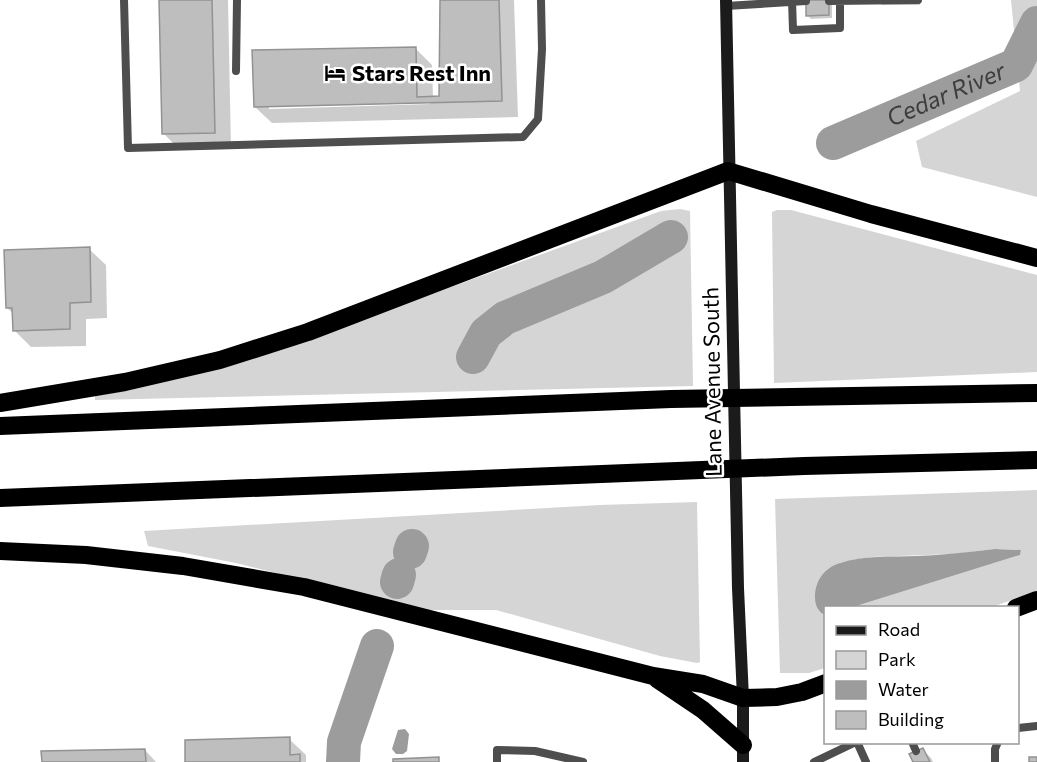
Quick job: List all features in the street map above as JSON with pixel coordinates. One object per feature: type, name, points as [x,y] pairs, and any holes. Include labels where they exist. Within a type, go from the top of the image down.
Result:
[{"type":"highway","points":[[0,403],[124,382],[220,360],[308,332],[728,171],[871,214],[1037,258]]},
{"type":"highway","points":[[0,426],[671,399],[1037,393]]},
{"type":"highway","points":[[0,498],[804,466],[1037,460]]},
{"type":"highway","points":[[0,551],[86,555],[183,566],[304,587],[653,676],[703,684],[743,698],[777,697],[802,692],[824,683]]},
{"type":"highway","points":[[1019,607],[1037,600]]},
{"type":"highway","points":[[653,676],[703,710],[743,754]]},
{"type":"main road","name":"Lane Avenue South","points":[[726,3],[728,171],[743,754]]},
{"type":"lane","points":[[124,0],[128,148],[523,137],[538,119],[542,49],[540,0]]},
{"type":"lane","points":[[236,71],[237,0]]},
{"type":"lane","points":[[792,1],[793,30],[840,28],[840,0]]},
{"type":"lane","points":[[829,1],[918,0]]},
{"type":"lane","points":[[726,3],[806,1]]},
{"type":"lane","points":[[1019,728],[1037,726]]},
{"type":"lane","points":[[814,762],[852,744]]},
{"type":"lane","points":[[857,744],[866,762]]},
{"type":"lane","points":[[995,762],[994,749],[997,744]]},
{"type":"lane","points":[[497,762],[497,750],[535,751],[582,762]]},
{"type":"green space","points":[[1011,0],[1037,0],[1037,197],[922,167],[916,141],[1020,91]]},
{"type":"green space","points":[[680,209],[690,211],[693,386],[95,400],[95,396],[130,390],[280,349],[661,211]]},
{"type":"green space","points":[[791,210],[1037,275],[1037,372],[774,383],[772,212]]},
{"type":"green space","points":[[1037,490],[1037,591],[995,606],[856,606],[1020,555],[1021,550],[995,549],[953,554],[870,557],[839,563],[822,614],[824,615],[824,668],[809,673],[780,673],[775,499]]},
{"type":"green space","points":[[697,502],[700,662],[697,663],[660,656],[496,610],[422,610],[236,563],[148,546],[144,531],[600,505]]},
{"type":"water","points":[[995,549],[1021,550],[1020,555],[856,606],[824,606],[824,614],[816,605],[815,591],[819,581],[834,565],[849,560],[868,558],[937,555]]},
{"type":"water","points":[[405,729],[409,734],[407,751],[403,754],[396,754],[392,749],[398,730]]},
{"type":"building","points":[[159,0],[212,0],[215,133],[162,134]]},
{"type":"building","name":"Stars Rest Inn","points":[[440,0],[499,0],[502,101],[254,107],[252,50],[416,47],[417,97],[439,96]]},
{"type":"building","points":[[806,0],[829,0],[829,15],[806,16]]},
{"type":"building","points":[[90,247],[91,302],[70,303],[70,329],[13,331],[12,308],[6,308],[4,250]]},
{"type":"building","points":[[290,737],[290,755],[300,754],[300,762],[185,762],[185,740]]},
{"type":"building","points":[[923,748],[930,762],[913,762],[909,754]]},
{"type":"building","points":[[145,749],[146,762],[42,762],[41,751]]},
{"type":"building","points":[[439,757],[439,762],[393,762],[393,759]]},
{"type":"building","points":[[1029,757],[1037,757],[1037,762],[1029,762]]},
{"type":"waterway","name":"Cedar River","points":[[833,143],[1016,65],[1037,23]]},
{"type":"waterway","name":"Cedar River","points":[[473,357],[486,333],[505,318],[603,277],[671,237]]},
{"type":"waterway","name":"Cedar River","points":[[410,552],[412,546]]},
{"type":"waterway","name":"Cedar River","points":[[397,582],[399,575]]},
{"type":"waterway","name":"Cedar River","points":[[343,762],[344,742],[377,646]]},
{"type":"place","name":"Stars Rest Inn","points":[[335,73]]}]
